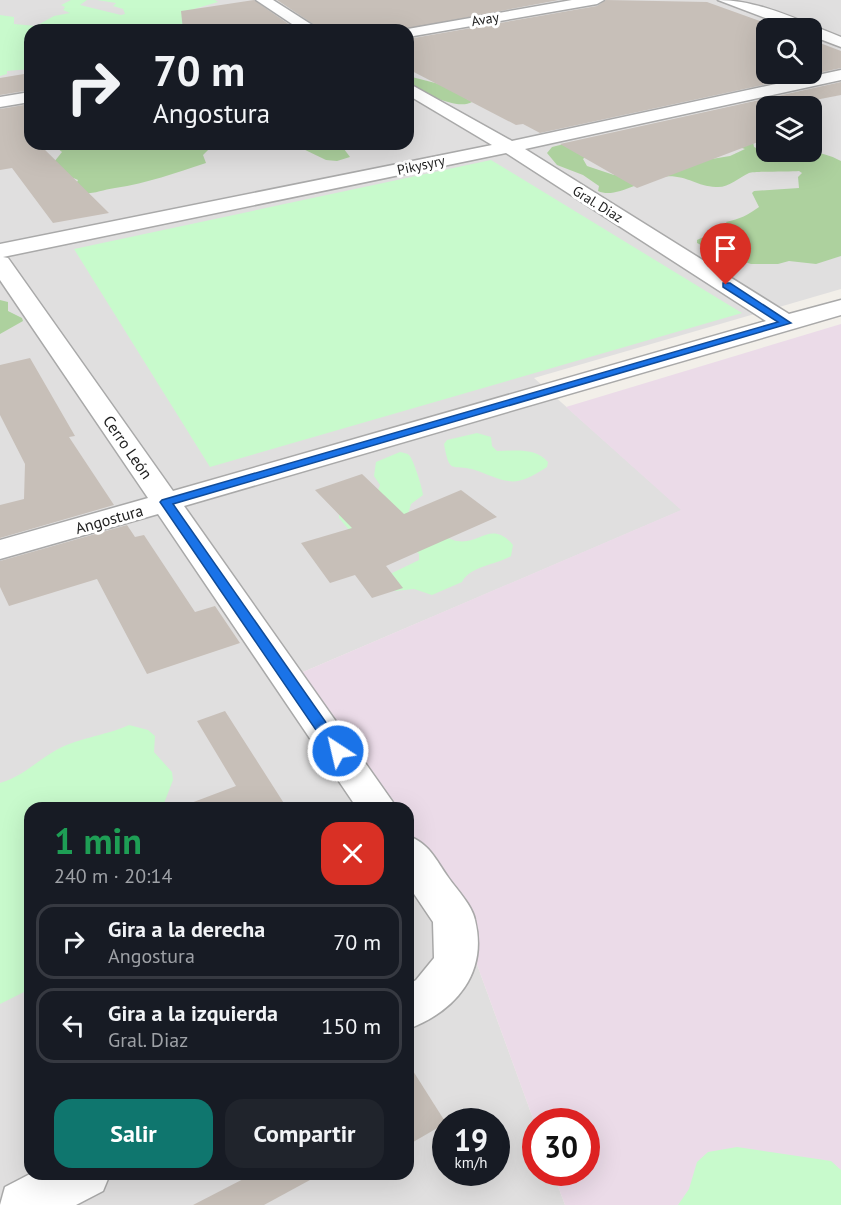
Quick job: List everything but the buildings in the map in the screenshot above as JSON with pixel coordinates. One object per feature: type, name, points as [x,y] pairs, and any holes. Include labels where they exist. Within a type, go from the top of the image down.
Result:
[{"type":"street","points":[[263,0],[302,24]]},
{"type":"street","name":"Avay","points":[[414,31],[597,0]]},
{"type":"street","points":[[725,0],[776,18]]},
{"type":"street","points":[[822,35],[841,42]]},
{"type":"street","name":"Pikysyry","points":[[0,252],[509,147],[841,75]]},
{"type":"street","name":"Gral. Diaz","points":[[414,91],[509,147],[786,323]]},
{"type":"street","points":[[0,102],[24,98]]},
{"type":"street","name":"Cerro León","points":[[0,263],[374,802]]},
{"type":"street","name":"Angostura","points":[[0,550],[841,307]]},
{"type":"street","points":[[414,861],[454,919],[456,963],[432,994],[414,1005]]},
{"type":"street","points":[[24,1205],[74,1180]]},
{"type":"shaded area","points":[[0,0],[841,0],[841,289],[534,378],[682,510],[282,681],[379,802],[24,802],[24,1180],[414,1180],[414,847],[451,893],[529,1108],[522,1108],[522,1186],[558,1186],[565,1205],[0,1205]]},
{"type":"shaded area","points":[[841,324],[841,1205],[565,1205],[558,1186],[600,1186],[600,1108],[529,1108],[451,893],[414,847],[414,802],[379,802],[282,681],[681,510],[566,407]]},
{"type":"green space","points":[[71,0],[87,0],[80,5],[121,15],[125,14],[123,9],[113,6],[116,3],[97,0],[215,0],[218,2],[194,9],[192,12],[214,24],[40,24],[54,16],[70,13],[63,10],[65,7],[61,5]]},
{"type":"green space","points":[[0,15],[14,17],[14,24],[24,25],[24,70],[7,71],[7,74],[0,76]]},
{"type":"green space","points":[[414,78],[443,85],[472,102],[458,104],[414,87]]},
{"type":"green space","points":[[753,141],[756,148],[756,162],[822,162],[822,154],[841,161],[841,256],[816,264],[789,261],[778,264],[751,264],[720,254],[697,243],[697,240],[729,227],[726,222],[736,220],[759,207],[752,193],[754,191],[799,188],[798,177],[802,173],[799,171],[749,173],[721,187],[708,186],[683,178],[659,177],[620,191],[605,193],[598,191],[599,186],[583,175],[557,165],[547,153],[552,147],[564,144],[586,156],[583,159],[587,166],[614,175],[730,156],[745,149],[730,144]]},
{"type":"green space","points":[[60,150],[208,150],[203,155],[206,163],[139,183],[93,193],[78,193],[76,184],[78,180],[54,162],[62,152]]},
{"type":"green space","points":[[305,150],[345,150],[350,157],[337,161],[326,160]]},
{"type":"green space","points":[[491,160],[742,313],[210,467],[74,249]]},
{"type":"green space","points":[[0,300],[8,302],[8,311],[22,318],[23,321],[0,334]]},
{"type":"green space","points":[[477,433],[491,437],[492,446],[497,451],[531,452],[543,457],[548,462],[547,467],[528,478],[506,481],[451,465],[444,444],[447,440]]},
{"type":"green space","points":[[400,452],[411,457],[423,495],[411,504],[408,514],[435,532],[453,540],[470,540],[498,534],[513,545],[511,556],[477,569],[462,582],[432,595],[414,589],[395,591],[388,586],[388,575],[419,560],[419,554],[405,539],[355,537],[339,518],[339,513],[378,490],[380,485],[374,476],[376,462]]},
{"type":"green space","points":[[129,725],[148,730],[155,736],[154,752],[172,772],[173,780],[165,802],[24,802],[24,992],[0,1004],[0,783],[22,773],[62,747]]},
{"type":"green space","points":[[737,1147],[831,1161],[841,1170],[841,1205],[678,1205],[689,1189],[697,1162],[708,1152]]},
{"type":"route","points":[[338,751],[166,502],[786,323],[726,285]]}]
